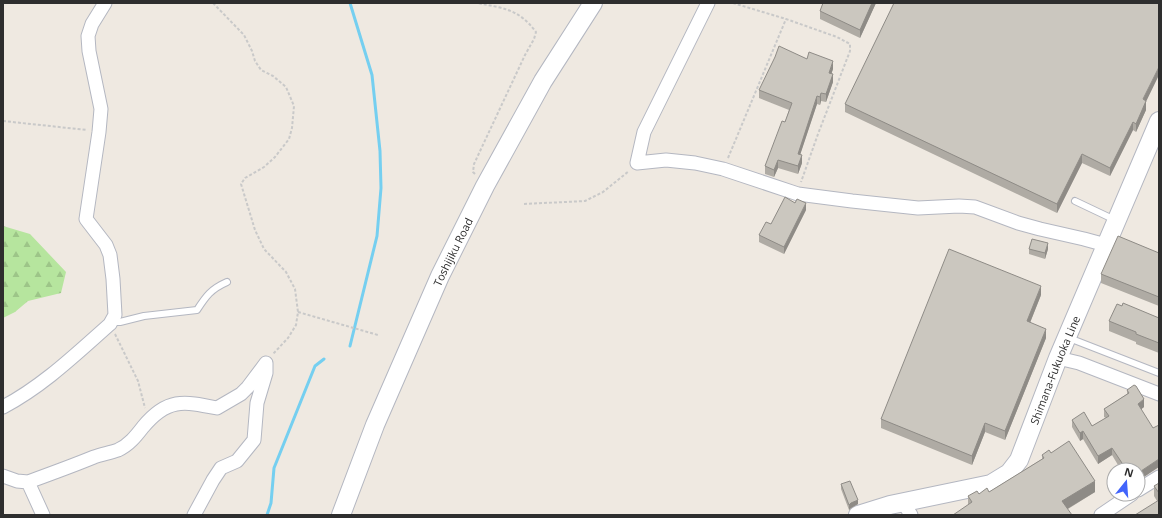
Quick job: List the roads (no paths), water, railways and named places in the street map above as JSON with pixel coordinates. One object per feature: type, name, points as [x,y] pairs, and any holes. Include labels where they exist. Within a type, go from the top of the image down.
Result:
[{"type":"main road","name":"Toshijiku Road","points":[[341,515],[375,425],[444,269],[493,172],[543,81],[593,3]]},
{"type":"main road","name":"Shimana-Fukuoka Line","points":[[858,515],[907,508],[991,484],[1009,473],[1020,460],[1058,358],[1159,121]]},
{"type":"street","points":[[3,407],[21,397],[46,379],[111,323],[115,315],[110,256],[106,244],[86,219],[101,109],[89,51],[88,36],[92,24],[105,3]]},
{"type":"street","points":[[708,3],[644,132],[637,163],[666,160],[724,169],[798,194],[918,208],[959,206],[975,207],[1040,229],[1084,239],[1106,246]]},
{"type":"street","points":[[1058,358],[1079,363],[1159,394]]},
{"type":"street","points":[[3,476],[17,481],[28,482],[76,466],[119,449],[132,440],[149,420],[162,409],[175,403],[191,403],[217,408],[244,390],[266,363],[266,373],[257,403],[254,440],[238,461],[221,468],[212,480],[194,515]]},
{"type":"street","points":[[1146,485],[1159,478]]},
{"type":"street","points":[[28,482],[43,515]]},
{"type":"street","points":[[1101,515],[1120,502]]},
{"type":"lane","points":[[1075,201],[1116,221]]},
{"type":"lane","points":[[111,323],[144,316],[197,310],[208,294],[217,286],[227,282]]},
{"type":"lane","points":[[1067,337],[1159,373]]},
{"type":"waterway","points":[[350,3],[372,75],[380,151],[381,188],[377,236],[350,346]]},
{"type":"waterway","points":[[267,515],[271,503],[274,468],[315,366],[324,359]]}]
